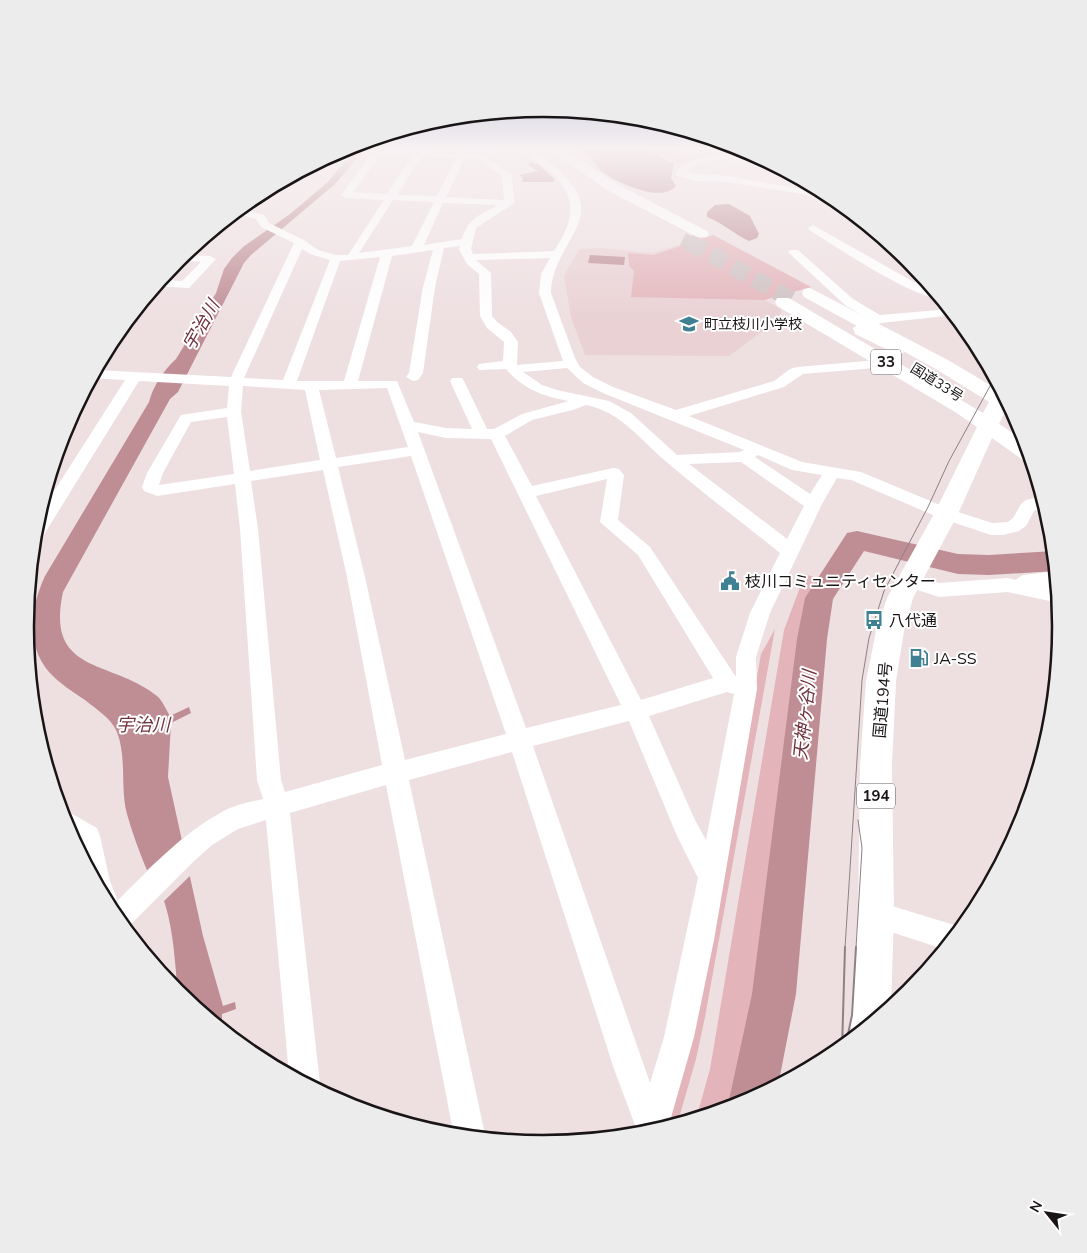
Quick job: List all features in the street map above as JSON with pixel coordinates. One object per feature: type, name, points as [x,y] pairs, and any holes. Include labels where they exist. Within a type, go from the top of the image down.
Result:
[{"type":"highway","points":[[623,206],[631,213]]},
{"type":"highway","points":[[631,206],[683,239]]},
{"type":"highway","points":[[649,206],[702,234]]},
{"type":"highway","name":"33","points":[[810,293],[873,321],[1000,400]]},
{"type":"highway","name":"国道33号","points":[[886,362],[787,301],[845,328],[951,390],[1015,433]]},
{"type":"highway","name":"33","points":[[886,362],[987,424]]},
{"type":"highway","name":"国道194号","points":[[870,1018],[876,914],[876,765],[881,681],[890,631],[900,598],[946,514],[987,424],[1003,406]]},
{"type":"highway","points":[[987,424],[1020,447]]},
{"type":"street","points":[[351,258],[386,206]]},
{"type":"street","points":[[416,249],[437,206]]},
{"type":"street","points":[[504,206],[476,222],[471,227],[468,249],[471,262],[485,273],[486,316],[511,342],[512,367],[518,376],[537,388],[553,394],[604,404],[626,416],[673,460],[790,551]]},
{"type":"street","points":[[577,206],[574,226],[546,276],[545,293],[571,364],[580,375],[596,385],[676,415],[750,453],[813,504]]},
{"type":"street","points":[[245,213],[260,217],[265,225],[300,242],[314,252],[336,258],[388,254],[439,246],[558,254]]},
{"type":"street","points":[[813,228],[908,284],[928,291]]},
{"type":"street","points":[[300,242],[236,381],[234,412],[249,529],[269,780],[277,805],[304,1076]]},
{"type":"street","points":[[413,377],[416,373],[429,287],[439,246]]},
{"type":"street","points":[[794,252],[848,302],[873,321]]},
{"type":"street","points":[[350,385],[388,254]]},
{"type":"street","points":[[166,284],[185,285],[210,259],[194,256]]},
{"type":"street","points":[[288,385],[336,258]]},
{"type":"street","points":[[676,415],[779,384],[795,372],[802,370],[871,366],[886,362],[898,352],[893,347],[858,329],[873,321],[945,313]]},
{"type":"street","points":[[484,367],[571,364]]},
{"type":"street","points":[[101,374],[311,386],[392,384],[408,424],[519,740],[649,1125]]},
{"type":"street","points":[[46,518],[141,376]]},
{"type":"street","points":[[457,381],[526,492],[634,711],[686,828],[711,876]]},
{"type":"street","points":[[311,386],[356,577],[394,772],[468,1130]]},
{"type":"street","points":[[408,424],[446,433],[490,434],[527,417],[568,407],[585,400]]},
{"type":"street","points":[[626,416],[653,412],[660,408]]},
{"type":"street","points":[[234,412],[186,418],[155,473],[150,487],[157,491],[416,450]]},
{"type":"street","points":[[673,460],[750,453],[798,466],[855,476],[946,514],[991,529],[1003,530],[1013,527],[1020,522],[1027,508],[1038,503]]},
{"type":"street","points":[[653,1124],[679,1037],[700,940],[711,876],[736,686],[760,612],[813,504],[832,472]]},
{"type":"street","points":[[526,492],[613,474],[616,475],[609,522],[644,551],[736,686]]},
{"type":"street","points":[[911,576],[939,590],[1008,585],[1052,595]]},
{"type":"street","points":[[1020,588],[1021,583],[1025,581],[1051,579]]},
{"type":"street","points":[[119,908],[184,852],[232,819],[394,772],[414,770],[519,740],[736,686]]},
{"type":"street","points":[[76,829],[88,836],[94,867]]},
{"type":"street","points":[[876,914],[948,937]]},
{"type":"shaded area","points":[[713,206],[733,206],[750,216],[759,234],[757,238],[749,241],[707,217],[707,212]]},
{"type":"shaded area","name":"町立枝川小学校","points":[[713,235],[811,287],[765,300],[781,309],[780,318],[729,356],[585,355],[571,317],[564,276],[579,249],[601,248],[652,253]]},
{"type":"shaded area","points":[[713,235],[811,287],[764,300],[631,297],[634,271],[629,266],[628,253],[654,255]]},
{"type":"shaded area","points":[[805,574],[819,579],[801,648],[771,877],[761,924],[750,1024],[736,1098],[698,1112],[710,1069],[784,630]]},
{"type":"shaded area","points":[[775,629],[696,1059],[679,1118],[667,1121],[707,952],[761,654]]},
{"type":"water","name":"宇治川","points":[[299,206],[308,206],[244,263],[178,392],[170,399],[63,592],[60,619],[64,638],[73,652],[86,661],[139,684],[157,696],[170,716],[189,707],[191,713],[171,723],[168,777],[203,936],[223,1006],[235,1002],[236,1009],[222,1014],[222,1022],[177,980],[172,938],[165,904],[146,868],[127,814],[122,752],[117,732],[107,718],[57,680],[41,661],[34,643],[35,609],[45,576],[149,402],[153,390],[167,368],[176,359],[216,293],[224,269],[243,247]]},
{"type":"water","points":[[590,255],[625,257],[624,265],[588,263]]},
{"type":"pier","points":[[184,837],[193,873],[162,903],[145,872]]},
{"type":"waterway","name":"天神ヶ谷川","points":[[754,1091],[774,994],[812,639],[819,598],[857,540],[958,564],[989,565],[1049,561]]},
{"type":"tunnel","points":[[683,239],[689,242]]},
{"type":"tunnel","points":[[689,242],[792,300]]},
{"type":"tram line","points":[[845,948],[862,680],[869,638],[884,591],[928,507],[949,461],[991,384]]},
{"type":"tram line","points":[[856,948],[862,848],[858,820]]},
{"type":"tram line","points":[[842,1039],[845,947]]},
{"type":"tram line","points":[[848,1035],[852,1015],[856,947]]},
{"type":"place","name":"町立枝川小学校","points":[[689,324]]},
{"type":"place","name":"枝川コミュニティセンター","points":[[730,581]]},
{"type":"place","name":"八代通","points":[[874,620]]},
{"type":"place","name":"JA-SS","points":[[919,658]]}]
